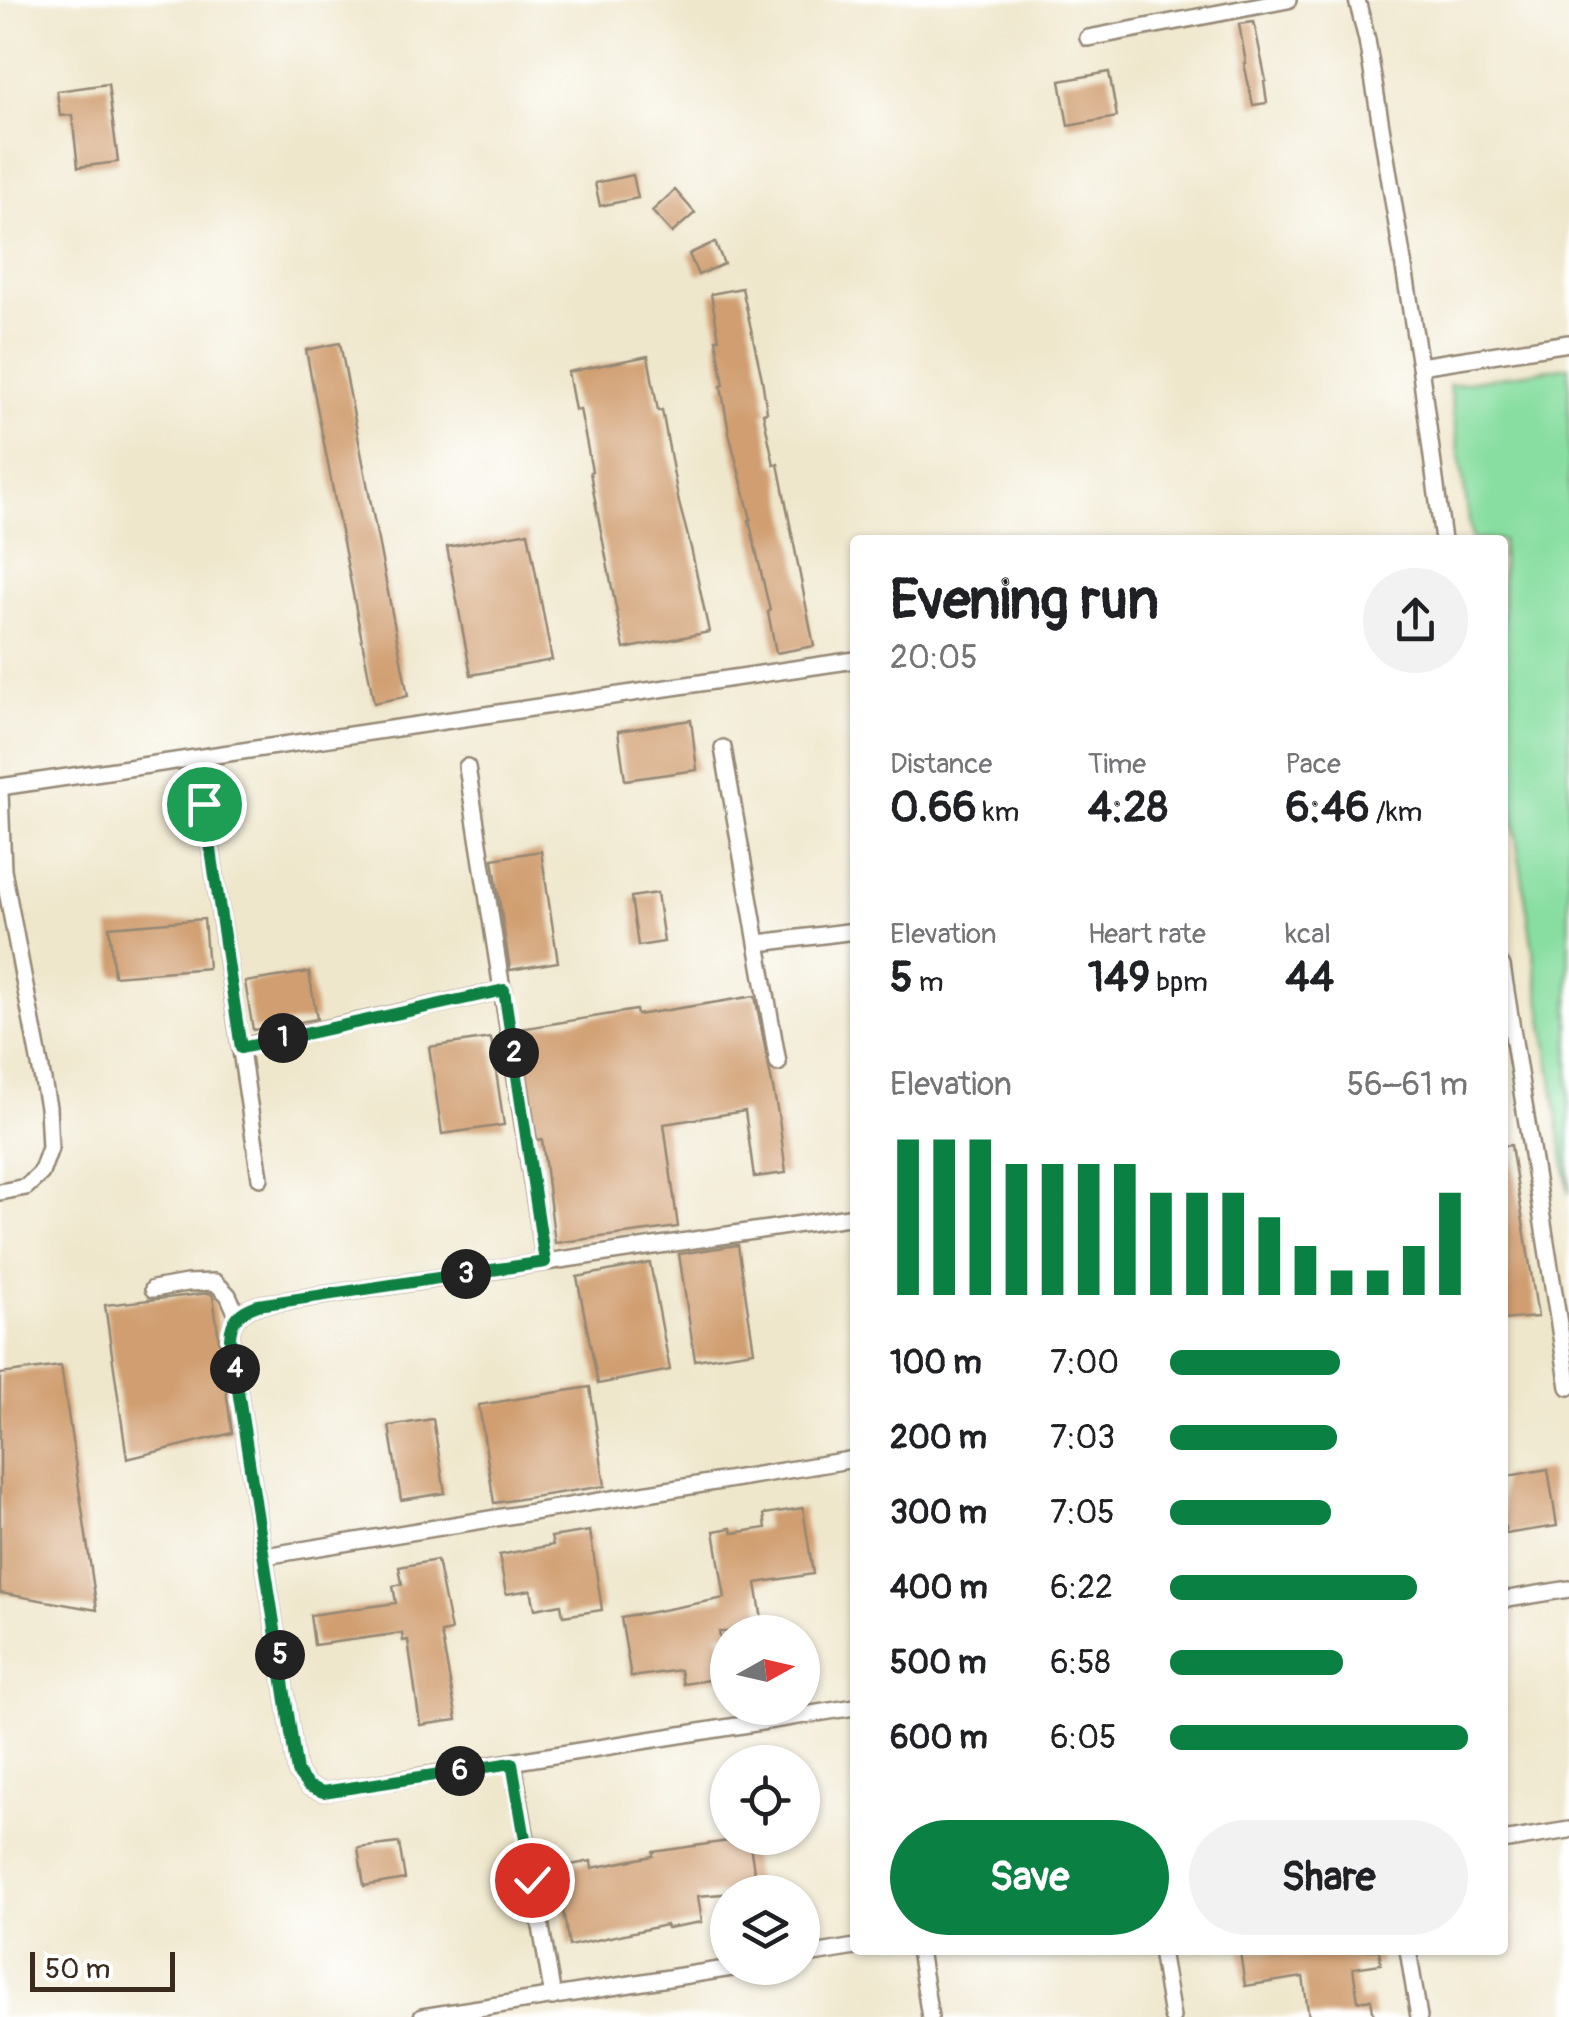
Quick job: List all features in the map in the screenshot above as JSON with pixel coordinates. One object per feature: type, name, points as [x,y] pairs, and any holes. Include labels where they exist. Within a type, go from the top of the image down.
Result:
[{"type":"street","points":[[1088,38],[1288,0]]},
{"type":"street","points":[[1358,0],[1420,366],[1442,535]]},
{"type":"street","points":[[1420,366],[1569,342]]},
{"type":"street","points":[[0,1192],[26,1188],[41,1172],[50,1148],[48,1107],[3,870],[0,790],[850,661]]},
{"type":"street","points":[[724,748],[778,1063]]},
{"type":"street","points":[[468,767],[545,1262]]},
{"type":"street","points":[[204,804],[260,1178]]},
{"type":"street","points":[[759,943],[850,931]]},
{"type":"street","points":[[241,1048],[504,990]]},
{"type":"street","points":[[1508,1004],[1569,1387]]},
{"type":"street","points":[[850,1217],[258,1305],[237,1316],[230,1327],[297,1772],[308,1786],[323,1792],[850,1708]]},
{"type":"street","points":[[153,1289],[215,1282],[228,1295],[237,1316]]},
{"type":"street","points":[[265,1556],[850,1460]]},
{"type":"street","points":[[1508,1599],[1569,1589]]},
{"type":"street","points":[[512,1763],[552,1997]]},
{"type":"street","points":[[1508,1839],[1569,1830]]},
{"type":"street","points":[[820,1953],[850,1948]]},
{"type":"street","points":[[921,1955],[930,2017]]},
{"type":"street","points":[[1162,1955],[1172,2017]]},
{"type":"street","points":[[1409,1955],[1419,2017]]},
{"type":"street","points":[[422,2017],[710,1972]]},
{"type":"green space","points":[[1569,366],[1569,1194],[1508,781],[1508,535],[1471,535],[1449,385]]},
{"type":"building","points":[[1254,22],[1267,103],[1253,105],[1239,24]]},
{"type":"building","points":[[1109,72],[1117,117],[1068,126],[1060,81]]},
{"type":"building","points":[[108,84],[118,162],[78,167],[72,115],[60,116],[57,91]]},
{"type":"building","points":[[633,175],[638,198],[600,206],[595,183]]},
{"type":"building","points":[[675,190],[695,213],[672,233],[652,211]]},
{"type":"building","points":[[715,242],[724,264],[698,275],[689,254]]},
{"type":"building","points":[[742,288],[762,379],[767,412],[763,413],[774,465],[778,464],[814,646],[776,653],[751,519],[729,433],[711,294]]},
{"type":"building","points":[[340,343],[408,696],[374,703],[306,350]]},
{"type":"building","points":[[648,356],[709,632],[624,649],[580,409],[575,410],[568,372]]},
{"type":"building","points":[[528,532],[552,660],[471,675],[447,547]]},
{"type":"building","points":[[691,720],[697,770],[625,780],[618,731]]},
{"type":"building","points":[[541,851],[558,962],[510,970],[493,859]]},
{"type":"building","points":[[657,893],[664,942],[638,946],[631,897]]},
{"type":"building","points":[[204,919],[208,968],[114,976],[109,927]]},
{"type":"building","points":[[309,972],[317,1019],[253,1030],[245,982]]},
{"type":"building","points":[[755,996],[786,1173],[754,1177],[745,1111],[664,1124],[678,1227],[555,1243],[542,1139],[537,1140],[520,1029]]},
{"type":"building","points":[[491,1038],[504,1125],[442,1134],[429,1047]]},
{"type":"building","points":[[1511,1145],[1538,1317],[1508,1320]]},
{"type":"building","points":[[738,1245],[754,1351],[695,1360],[679,1254]]},
{"type":"building","points":[[650,1263],[670,1370],[598,1384],[577,1277]]},
{"type":"building","points":[[210,1293],[232,1433],[127,1459],[105,1305]]},
{"type":"building","points":[[61,1366],[97,1610],[0,1593],[0,1374]]},
{"type":"building","points":[[590,1387],[605,1486],[494,1503],[479,1405]]},
{"type":"building","points":[[433,1419],[445,1493],[401,1500],[389,1426]]},
{"type":"building","points":[[1548,1469],[1557,1526],[1508,1534],[1508,1476]]},
{"type":"building","points":[[803,1508],[813,1574],[756,1583],[761,1615],[710,1615],[710,1680],[683,1684],[680,1670],[631,1677],[621,1618],[725,1598],[714,1531],[731,1528],[733,1533],[766,1528],[764,1514]]},
{"type":"building","points":[[590,1531],[602,1610],[563,1616],[561,1604],[535,1609],[531,1590],[506,1594],[499,1555],[553,1545],[551,1537]]},
{"type":"building","points":[[437,1560],[451,1631],[441,1633],[457,1720],[420,1725],[408,1640],[403,1641],[402,1633],[314,1645],[310,1615],[396,1603],[393,1586],[402,1584],[399,1567]]},
{"type":"building","points":[[399,1843],[405,1879],[364,1886],[358,1848]]},
{"type":"building","points":[[710,1844],[710,1855],[752,1855],[755,1875],[710,1875],[710,1895],[698,1896],[702,1922],[667,1928],[666,1925],[569,1946],[556,1868],[591,1861],[592,1868],[653,1856],[653,1852]]},
{"type":"building","points":[[1240,1955],[1380,1955],[1381,1964],[1353,1968],[1358,2001],[1371,1999],[1374,2017],[1309,2017],[1303,1977],[1245,1986]]},
{"type":"route","points":[[204,804],[241,1048],[504,990],[545,1262],[258,1305],[237,1316],[230,1327],[230,1338],[297,1772],[308,1786],[323,1792],[512,1763],[532,1880]]}]
